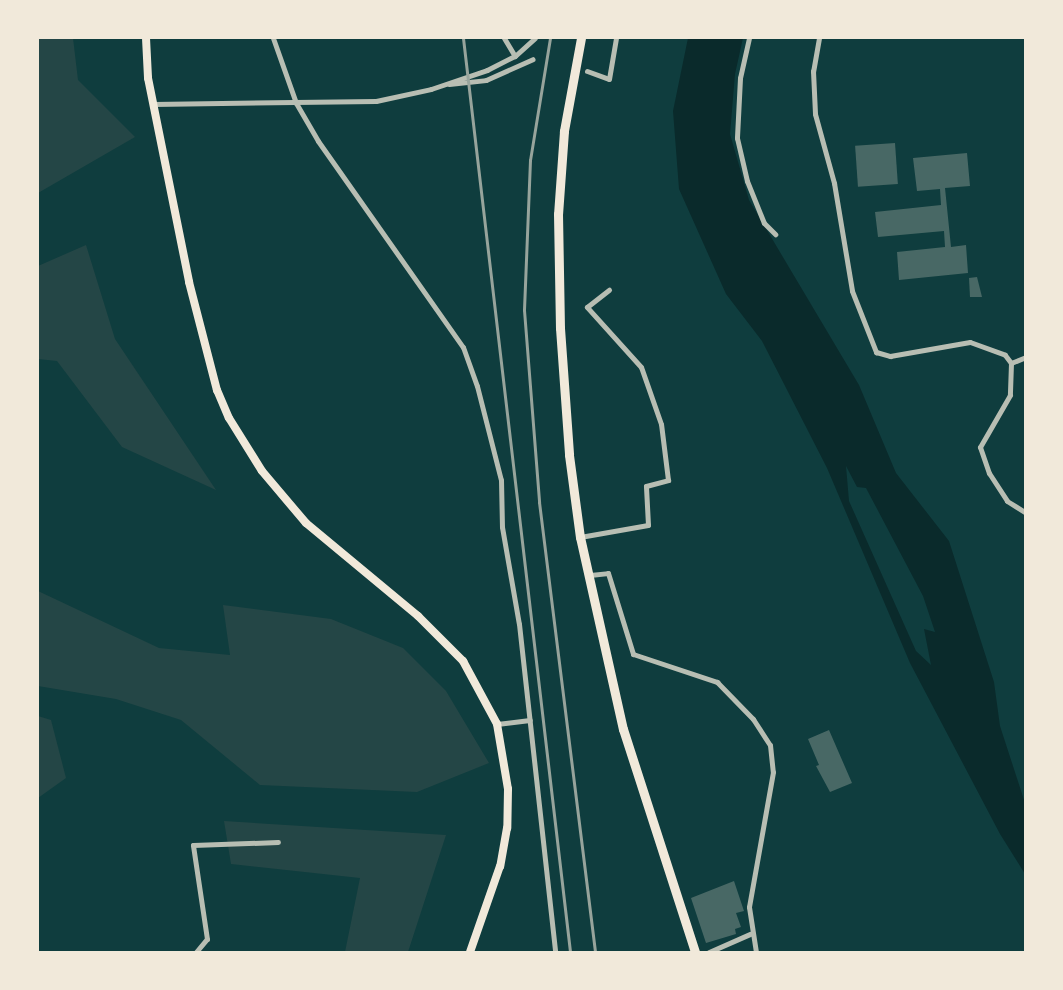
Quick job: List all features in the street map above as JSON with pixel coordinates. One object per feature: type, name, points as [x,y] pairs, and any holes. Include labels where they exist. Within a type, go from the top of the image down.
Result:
[{"type":"highway","points":[[581,38],[564,131],[558,214],[560,328],[569,456],[580,537],[623,729],[695,952]]},
{"type":"main road","points":[[146,38],[153,104],[189,282],[217,390],[229,418],[262,471],[306,523],[418,616],[463,661],[497,724],[508,789],[507,828],[500,866],[470,952]]},
{"type":"street","points":[[273,38],[296,103],[318,141],[463,347],[497,456],[502,527],[519,624],[555,952]]},
{"type":"street","points":[[504,38],[515,56]]},
{"type":"street","points":[[153,104],[208,100],[235,104],[376,101],[444,85],[487,70],[515,56],[535,38]]},
{"type":"street","points":[[587,71],[609,79],[616,38]]},
{"type":"street","points":[[749,38],[740,78],[737,138],[747,181],[765,223],[775,234]]},
{"type":"street","points":[[819,38],[813,71],[815,114],[834,183],[852,291],[876,352],[890,356],[970,342],[1005,355],[1011,363],[1010,395],[980,447],[989,473],[1007,501],[1026,513]]},
{"type":"street","points":[[444,85],[486,80],[533,59]]},
{"type":"street","points":[[580,537],[648,525],[646,486],[668,480],[661,424],[641,367],[587,307],[609,290]]},
{"type":"street","points":[[1011,363],[1026,357]]},
{"type":"street","points":[[590,575],[608,573],[633,654],[717,681],[753,719],[770,745],[773,772],[756,856],[749,907],[750,934],[756,952]]},
{"type":"street","points":[[497,724],[530,720]]},
{"type":"street","points":[[196,952],[207,939],[193,845],[278,842]]},
{"type":"street","points":[[709,952],[750,934]]},
{"type":"shaded area","points":[[38,38],[73,38],[78,80],[135,137],[38,193]]},
{"type":"shaded area","points":[[688,38],[743,38],[735,74],[730,134],[749,200],[859,385],[896,473],[949,541],[994,682],[1000,726],[1025,803],[1025,874],[1000,834],[910,663],[827,468],[762,341],[726,294],[679,189],[673,111]],"holes":[[[846,466],[857,487],[866,488],[923,596],[935,632],[924,629],[931,665],[916,651],[849,501]]]},
{"type":"shaded area","points":[[86,245],[115,339],[216,490],[122,447],[57,361],[38,359],[38,266]]},
{"type":"shaded area","points":[[38,591],[159,648],[230,655],[223,605],[331,619],[403,648],[446,691],[489,763],[417,792],[260,785],[181,720],[116,699],[38,686]]},
{"type":"shaded area","points":[[38,716],[51,720],[66,778],[38,798]]},
{"type":"shaded area","points":[[224,821],[446,835],[408,952],[345,952],[360,878],[231,864]]},
{"type":"building","points":[[895,143],[898,184],[858,187],[855,146]]},
{"type":"building","points":[[967,153],[970,186],[945,188],[951,247],[966,245],[968,273],[899,280],[897,252],[945,247],[944,231],[878,237],[875,212],[941,205],[940,189],[917,191],[913,158]]},
{"type":"building","points":[[977,277],[982,297],[970,297],[969,278]]},
{"type":"building","points":[[829,730],[852,783],[830,792],[816,766],[819,765],[808,739]]},
{"type":"building","points":[[734,881],[744,911],[736,913],[741,927],[735,929],[736,934],[706,943],[691,898]]},
{"type":"railway","points":[[463,38],[570,952]]},
{"type":"railway","points":[[550,38],[530,160],[524,310],[539,502],[595,952]]}]
